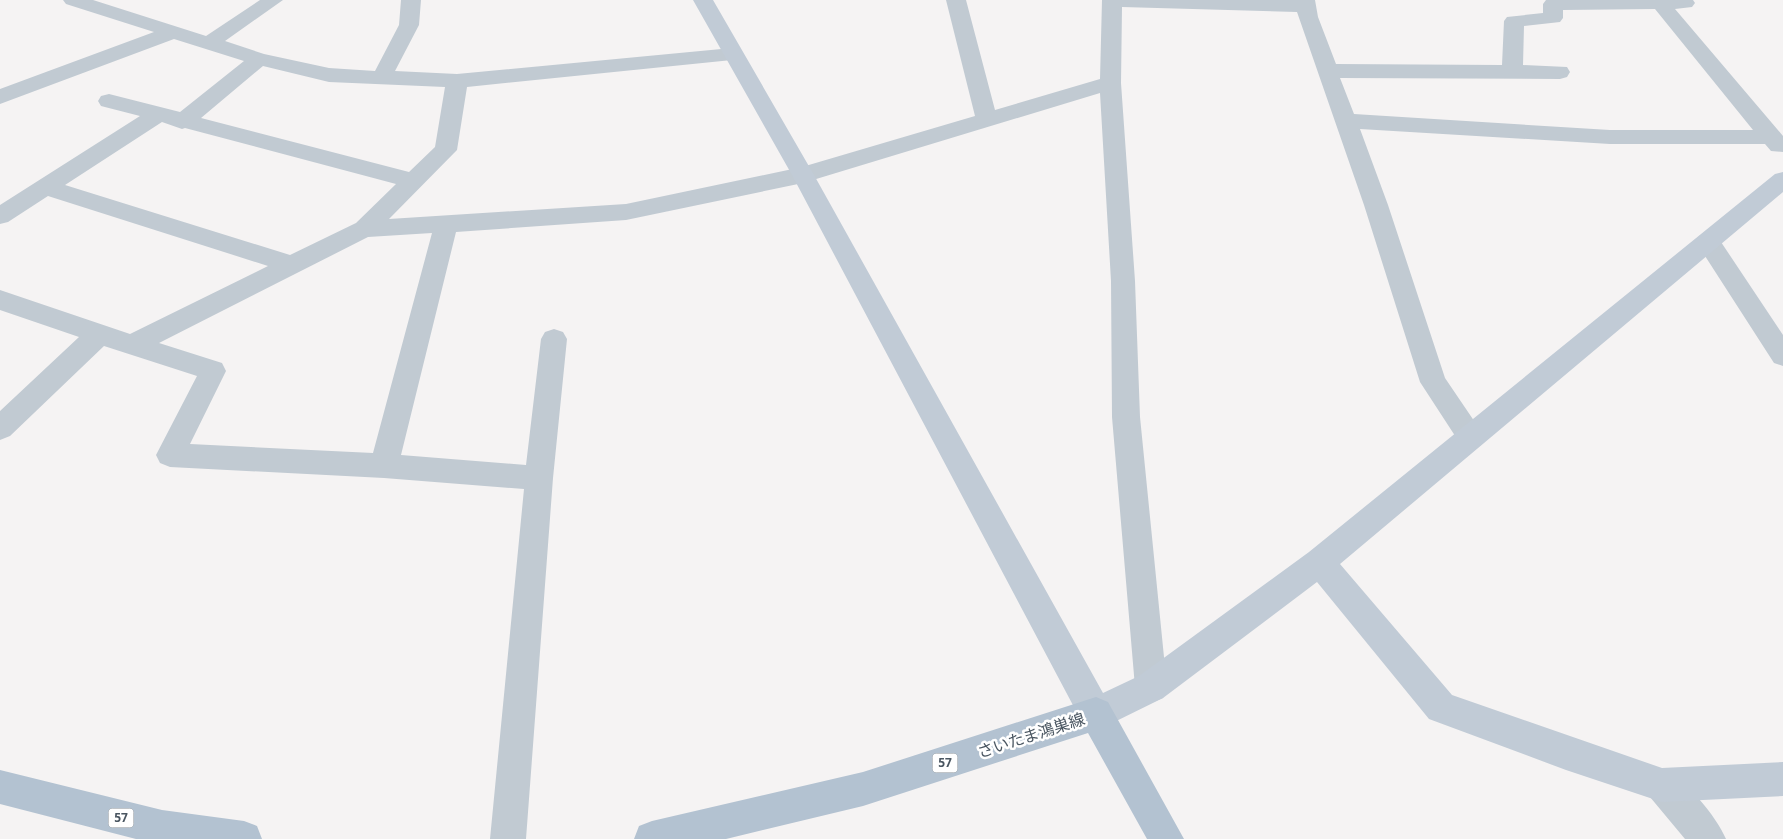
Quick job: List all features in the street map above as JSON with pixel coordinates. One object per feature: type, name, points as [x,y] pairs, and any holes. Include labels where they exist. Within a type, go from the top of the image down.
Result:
[{"type":"main road","name":"さいたま鴻巣線","points":[[652,839],[863,789],[1096,714],[1166,839]]},
{"type":"main road","name":"57","points":[[0,787],[159,834],[244,839]]},
{"type":"street","points":[[73,0],[259,59],[329,75],[457,81],[732,54]]},
{"type":"street","points":[[209,43],[273,0]]},
{"type":"street","points":[[382,77],[409,25],[411,0]]},
{"type":"street","points":[[703,0],[732,54],[803,175],[1096,714],[1151,687],[1320,562],[1783,180]]},
{"type":"street","points":[[956,0],[986,119]]},
{"type":"street","points":[[1151,687],[1126,417],[1123,281],[1110,83],[1112,0],[1305,3],[1376,205],[1433,382],[1471,437]]},
{"type":"street","points":[[1512,72],[1514,20],[1553,18],[1553,4],[1589,2],[1685,3]]},
{"type":"street","points":[[1660,3],[1777,143]]},
{"type":"street","points":[[0,97],[173,32]]},
{"type":"street","points":[[182,122],[259,59]]},
{"type":"street","points":[[1328,71],[1560,72]]},
{"type":"street","points":[[132,345],[290,264],[364,229],[446,150],[457,81]]},
{"type":"street","points":[[364,229],[626,212],[803,175],[1110,83]]},
{"type":"street","points":[[109,101],[182,122],[414,181]]},
{"type":"street","points":[[0,216],[157,115]]},
{"type":"street","points":[[1346,121],[1610,137],[1777,143]]},
{"type":"street","points":[[45,187],[290,264]]},
{"type":"street","points":[[384,466],[446,224]]},
{"type":"street","points":[[1708,242],[1783,356]]},
{"type":"street","points":[[0,300],[213,371],[170,455],[384,466],[539,478]]},
{"type":"street","points":[[0,428],[99,334]]},
{"type":"street","points":[[508,839],[539,478],[554,339]]},
{"type":"street","points":[[1320,562],[1441,707],[1566,754],[1662,785],[1783,779]]},
{"type":"street","points":[[1662,785],[1708,839]]}]
